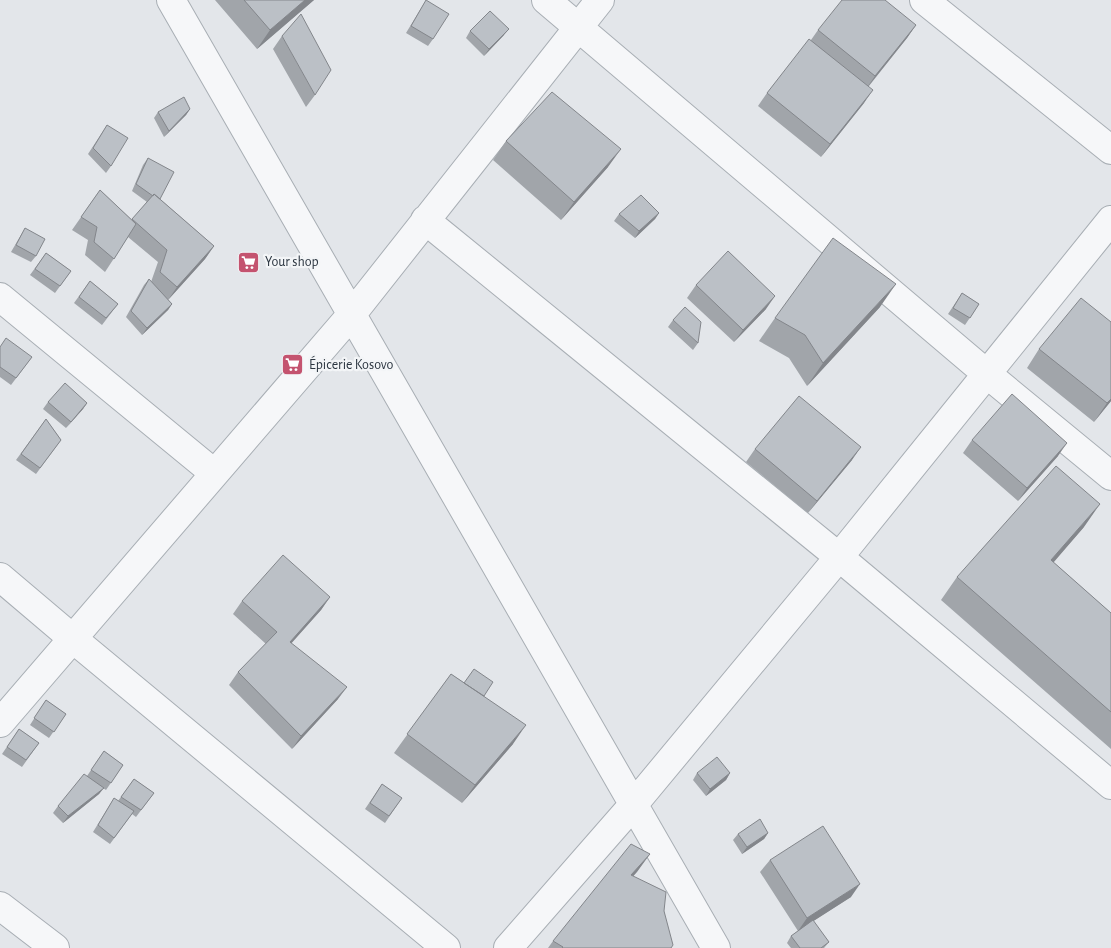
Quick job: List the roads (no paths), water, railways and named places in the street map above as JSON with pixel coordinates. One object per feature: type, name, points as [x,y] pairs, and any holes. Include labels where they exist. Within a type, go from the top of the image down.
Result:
[{"type":"street","points":[[171,0],[716,948]]},
{"type":"street","points":[[546,0],[987,374],[1111,476]]},
{"type":"street","points":[[0,722],[352,314],[600,0]]},
{"type":"street","points":[[924,0],[1111,150]]},
{"type":"street","points":[[425,220],[839,557],[1111,785]]},
{"type":"street","points":[[508,948],[634,804],[839,557],[1111,220]]},
{"type":"street","points":[[0,297],[214,473]]},
{"type":"street","points":[[0,577],[446,948]]},
{"type":"street","points":[[0,906],[55,948]]},
{"type":"place","name":"Your shop","points":[[249,262]]},
{"type":"place","name":"Épicerie Kosovo","points":[[293,365]]}]
